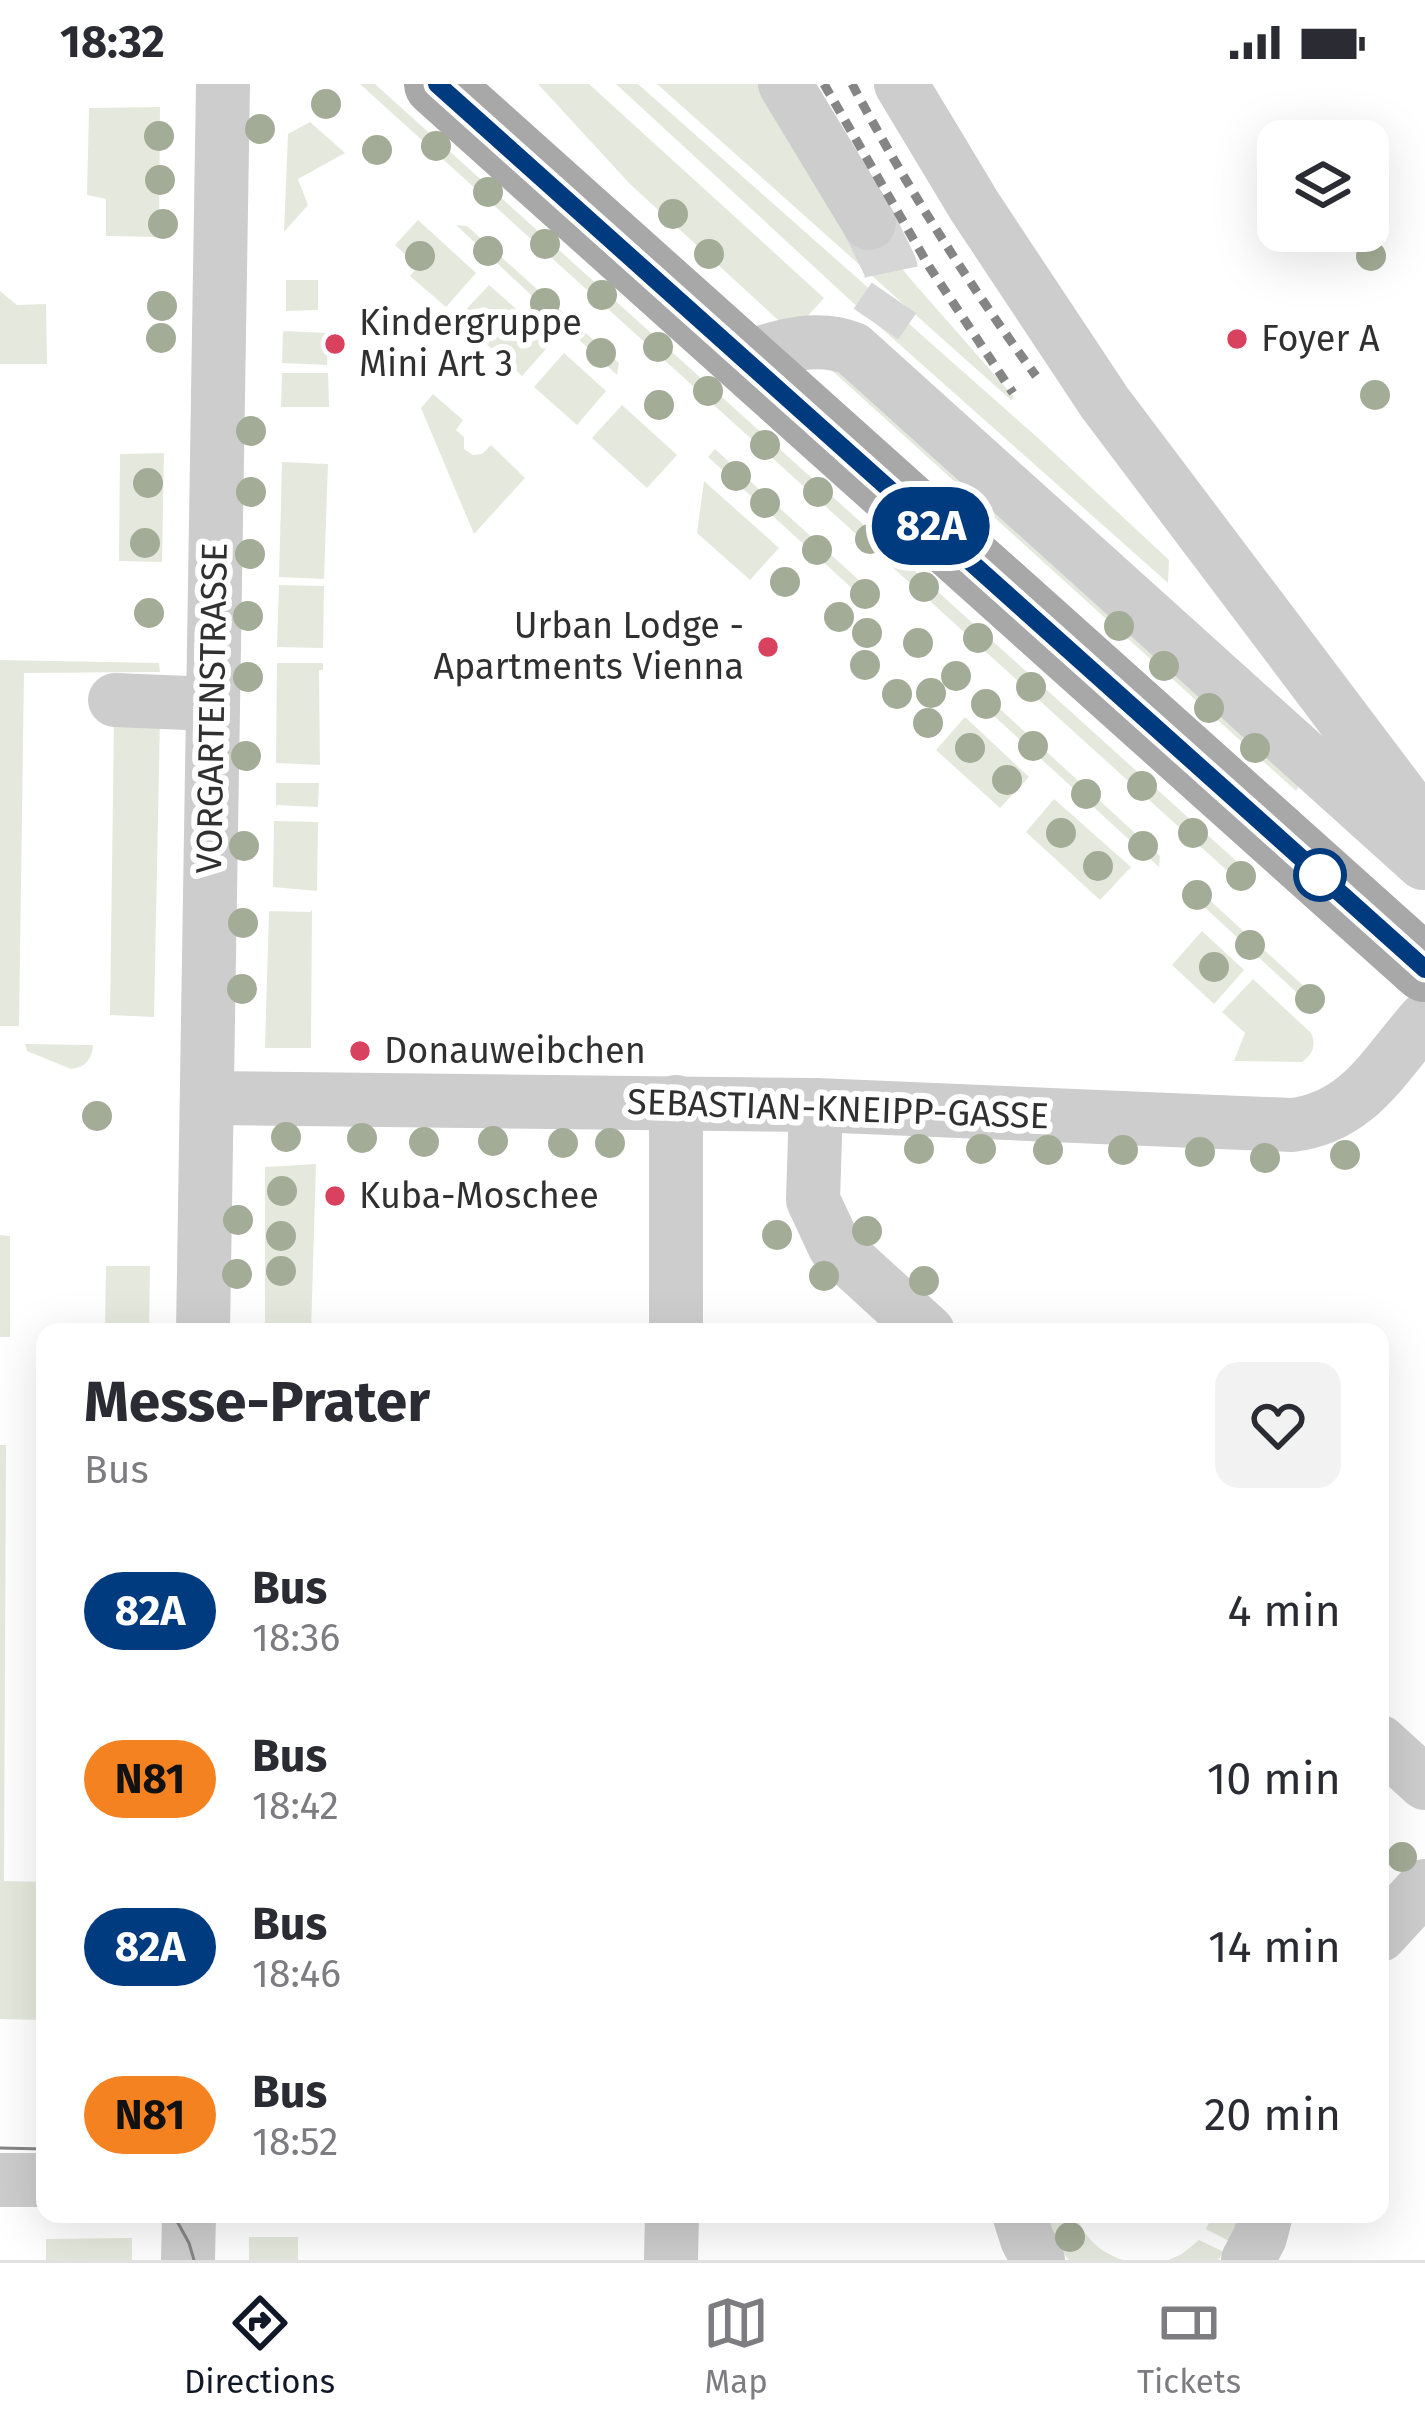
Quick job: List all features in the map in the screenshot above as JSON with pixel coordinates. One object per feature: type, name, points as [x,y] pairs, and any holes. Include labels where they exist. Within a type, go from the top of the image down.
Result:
[{"type":"main road","points":[[437,84],[1425,969]]},
{"type":"street","name":"VORGARTENSTRASSE","points":[[203,1323],[223,84]]},
{"type":"street","points":[[785,84],[869,223]]},
{"type":"street","points":[[901,84],[975,207],[1105,403],[1425,827]]},
{"type":"street","points":[[743,358],[865,336],[1425,865]]},
{"type":"street","points":[[115,700],[212,704]]},
{"type":"street","name":"SEBASTIAN-KNEIPP-GASSE","points":[[207,1098],[816,1105],[1292,1125],[1323,1119],[1355,1101],[1415,1050]]},
{"type":"street","points":[[676,1102],[676,1323]]},
{"type":"street","points":[[816,1105],[813,1200],[835,1247],[918,1323]]},
{"type":"street","points":[[1389,1750],[1425,1783]]},
{"type":"street","points":[[1389,1925],[1425,1886]]},
{"type":"street","points":[[0,2180],[36,2180]]},
{"type":"street","points":[[188,2260],[189,2223]]},
{"type":"street","points":[[671,2260],[672,2223]]},
{"type":"street","points":[[1022,2223],[1039,2260]]},
{"type":"street","points":[[1248,2260],[1264,2223]]},
{"type":"shaded area","points":[[360,84],[375,84],[1253,876],[1244,886]]},
{"type":"shaded area","points":[[538,84],[589,84],[824,298],[790,331],[630,184]]},
{"type":"shaded area","points":[[616,84],[638,84],[1038,438],[1169,560],[1168,583],[863,312]]},
{"type":"shaded area","points":[[657,84],[768,84],[907,275],[1014,397],[1011,400]]},
{"type":"shaded area","points":[[160,107],[159,237],[106,236],[106,199],[87,195],[89,108]]},
{"type":"shaded area","points":[[310,122],[345,153],[298,179],[308,205],[284,232],[288,134]]},
{"type":"shaded area","points":[[418,220],[476,273],[446,307],[410,276],[418,266],[395,245]]},
{"type":"shaded area","points":[[456,225],[467,226],[619,363],[617,375]]},
{"type":"shaded area","points":[[286,280],[318,280],[318,310],[286,311]]},
{"type":"shaded area","points":[[489,285],[553,341],[522,376],[458,318]]},
{"type":"shaded area","points":[[0,291],[17,305],[46,304],[47,364],[0,364]]},
{"type":"shaded area","points":[[283,331],[328,333],[327,365],[282,363]]},
{"type":"shaded area","points":[[564,353],[606,391],[577,425],[534,387]]},
{"type":"shaded area","points":[[825,354],[1307,774],[1296,791],[816,356]]},
{"type":"shaded area","points":[[282,373],[328,373],[329,407],[281,407]]},
{"type":"shaded area","points":[[433,394],[463,420],[456,430],[464,437],[464,449],[482,454],[491,445],[525,478],[474,534],[421,408]]},
{"type":"shaded area","points":[[622,405],[677,455],[647,488],[592,438]]},
{"type":"shaded area","points":[[715,449],[873,593],[866,601],[708,457]]},
{"type":"shaded area","points":[[164,453],[162,562],[119,561],[120,454]]},
{"type":"shaded area","points":[[282,462],[328,464],[324,579],[279,577]]},
{"type":"shaded area","points":[[704,481],[779,548],[750,580],[697,533]]},
{"type":"shaded area","points":[[279,585],[324,586],[323,648],[277,647]]},
{"type":"shaded area","points":[[0,660],[159,663],[160,672],[24,673],[19,1026],[0,1026]]},
{"type":"shaded area","points":[[277,663],[323,663],[319,670],[320,765],[276,763]]},
{"type":"shaded area","points":[[987,697],[1160,856],[1159,867],[981,704]]},
{"type":"shaded area","points":[[965,717],[1029,777],[1000,808],[936,750]]},
{"type":"shaded area","points":[[160,719],[154,1017],[110,1015],[114,720]]},
{"type":"shaded area","points":[[276,783],[319,783],[318,807],[276,805]]},
{"type":"shaded area","points":[[1054,799],[1131,867],[1100,900],[1026,832]]},
{"type":"shaded area","points":[[274,821],[318,822],[317,891],[273,887]]},
{"type":"shaded area","points":[[1192,884],[1320,1002],[1309,1004],[1186,890]]},
{"type":"shaded area","points":[[312,910],[311,1048],[265,1048],[269,911]]},
{"type":"shaded area","points":[[1202,931],[1244,970],[1214,1004],[1172,965]]},
{"type":"shaded area","points":[[1253,979],[1311,1033],[1312,1049],[1302,1062],[1234,1061],[1245,1033],[1222,1012]]},
{"type":"shaded area","points":[[25,1044],[93,1045],[87,1062],[71,1069],[27,1051]]},
{"type":"shaded area","points":[[316,1164],[311,1323],[265,1323],[265,1167]]},
{"type":"shaded area","points":[[0,1235],[10,1236],[10,1337],[0,1337]]},
{"type":"shaded area","points":[[106,1266],[150,1266],[149,1323],[105,1323]]},
{"type":"shaded area","points":[[0,1445],[6,1445],[4,1881],[36,1882],[36,2020],[0,2019]]},
{"type":"shaded area","points":[[1048,2223],[1080,2223],[1093,2243],[1123,2260],[1069,2260]]},
{"type":"shaded area","points":[[1209,2223],[1238,2223],[1231,2242],[1206,2229]]},
{"type":"shaded area","points":[[249,2237],[298,2237],[298,2260],[249,2260]]},
{"type":"shaded area","points":[[132,2238],[132,2260],[46,2260],[46,2239]]},
{"type":"shaded area","points":[[1199,2240],[1224,2252],[1218,2260],[1168,2260],[1182,2254]]},
{"type":"tunnel","points":[[869,223],[890,266],[896,295],[876,324]]},
{"type":"tram line","points":[[0,2148],[36,2149]]},
{"type":"tram line","points":[[178,2223],[194,2260]]},
{"type":"railway","points":[[824,84],[930,268],[1013,393]]},
{"type":"railway","points":[[852,84],[939,233],[1036,376]]},
{"type":"bus line","name":"82A","points":[[437,84],[1425,969]]},
{"type":"place","name":"Foyer A","points":[[1237,339]]},
{"type":"place","name":"Kindergruppe Mini Art 3","points":[[335,344]]},
{"type":"place","name":"Urban Lodge - Apartments Vienna","points":[[768,647]]},
{"type":"place","name":"Donauweibchen","points":[[360,1051]]},
{"type":"place","name":"Kuba-Moschee","points":[[335,1196]]}]
